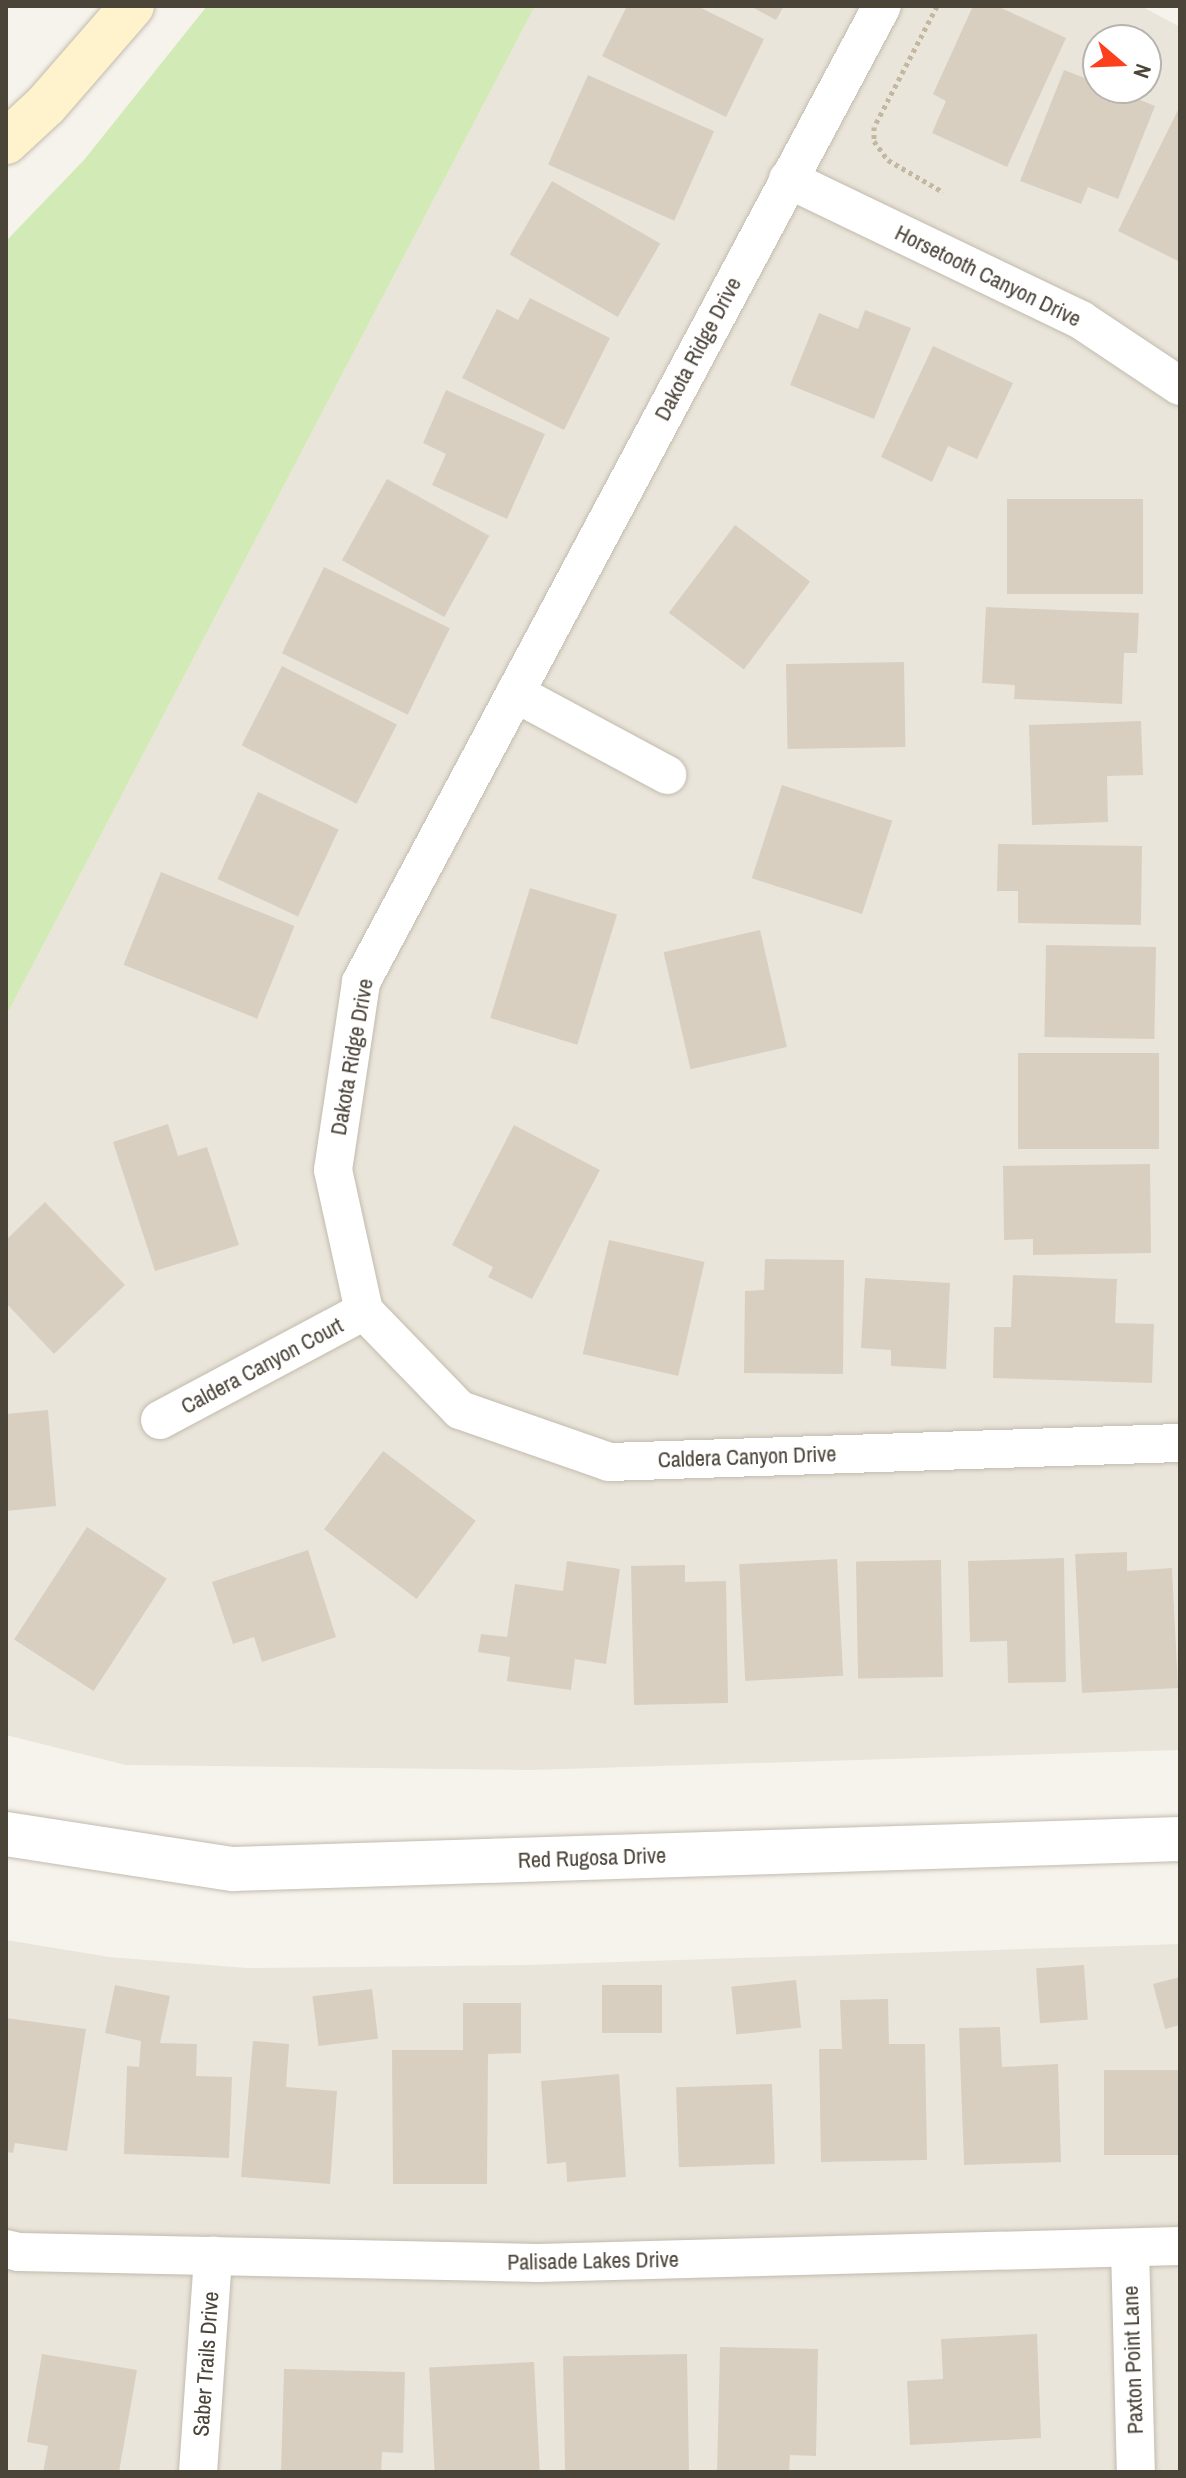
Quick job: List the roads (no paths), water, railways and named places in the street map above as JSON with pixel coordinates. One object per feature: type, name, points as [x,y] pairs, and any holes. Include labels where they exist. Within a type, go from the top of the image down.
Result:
[{"type":"main road","points":[[8,134],[46,105],[132,6]]},
{"type":"street","name":"Dakota Ridge Drive","points":[[364,1311],[333,1170],[361,982],[882,6]]},
{"type":"street","name":"Horsetooth Canyon Drive","points":[[788,179],[1081,320],[1180,386]]},
{"type":"street","points":[[515,693],[667,775]]},
{"type":"street","name":"Caldera Canyon Court","points":[[160,1420],[364,1311]]},
{"type":"street","name":"Caldera Canyon Drive","points":[[364,1311],[460,1410],[609,1462],[1180,1443]]},
{"type":"street","name":"Red Rugosa Drive","points":[[6,1834],[233,1869],[1180,1839]]},
{"type":"street","name":"Palisade Lakes Drive","points":[[6,2249],[19,2252],[538,2263],[1180,2246]]},
{"type":"street","name":"Paxton Point Lane","points":[[1130,2248],[1136,2472]]},
{"type":"street","name":"Saber Trails Drive","points":[[198,2472],[213,2256]]}]
